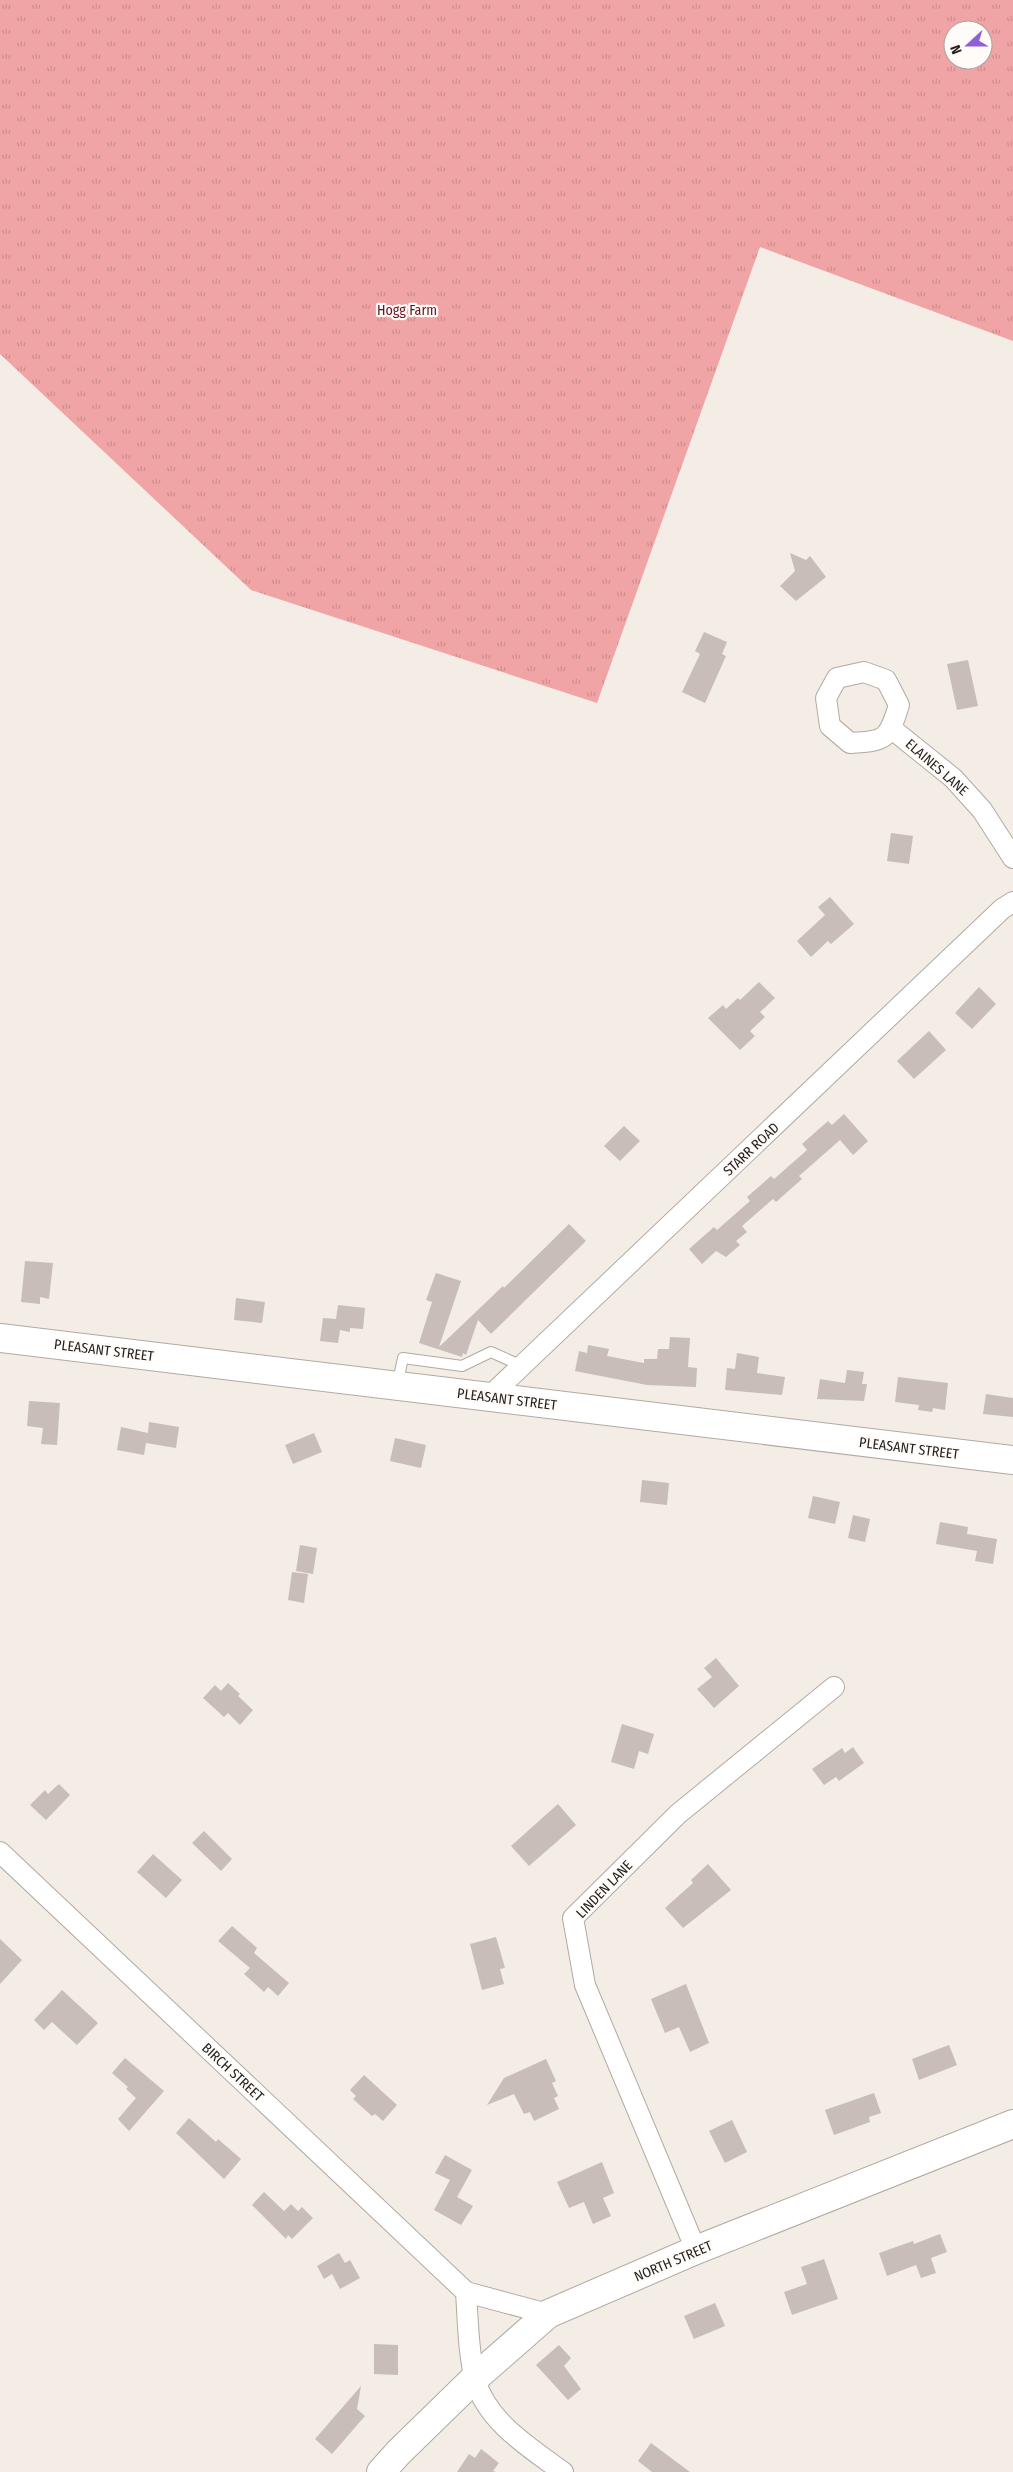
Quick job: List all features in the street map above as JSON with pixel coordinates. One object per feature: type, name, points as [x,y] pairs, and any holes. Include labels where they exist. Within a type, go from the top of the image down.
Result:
[{"type":"main road","name":"PLEASANT STREET","points":[[0,1338],[1013,1460]]},
{"type":"main road","name":"NORTH STREET","points":[[382,2472],[399,2452],[475,2378],[548,2314],[696,2250],[1013,2124]]},
{"type":"street","name":"ELAINES LANE","points":[[892,729],[953,778],[982,810],[1013,858]]},
{"type":"street","name":"STARR ROAD","points":[[489,1397],[1002,909],[1013,902]]},
{"type":"street","name":"LINDEN LANE","points":[[696,2250],[585,1985],[574,1918],[678,1814],[834,1687]]},
{"type":"street","name":"BIRCH STREET","points":[[0,1852],[466,2292],[548,2314]]},
{"type":"street","points":[[466,2292],[475,2378],[484,2400],[502,2424],[563,2472]]},
{"type":"lane","points":[[397,1386],[403,1358],[462,1366],[491,1352],[522,1366]]},
{"type":"green space","name":"Hogg Farm","points":[[0,0],[1013,0],[1013,341],[760,247],[597,703],[251,590],[0,354]]},
{"type":"building","points":[[790,553],[806,560],[810,556],[826,577],[796,601],[780,586],[795,571]]},
{"type":"building","points":[[704,632],[727,642],[722,654],[726,656],[705,703],[682,692],[700,654],[695,651]]},
{"type":"building","points":[[968,660],[978,706],[957,710],[947,664]]},
{"type":"building","points":[[891,833],[913,836],[909,864],[887,861]]},
{"type":"building","points":[[830,897],[854,924],[831,944],[828,941],[811,957],[797,941],[825,915],[818,907]]},
{"type":"building","points":[[759,982],[775,998],[760,1012],[765,1017],[750,1031],[755,1036],[740,1050],[708,1018],[723,1005],[726,1009],[738,998],[740,1000]]},
{"type":"building","points":[[979,987],[996,1004],[972,1029],[955,1013]]},
{"type":"building","points":[[929,1031],[946,1050],[914,1079],[897,1061]]},
{"type":"building","points":[[844,1114],[868,1141],[853,1155],[840,1140],[799,1176],[802,1179],[776,1202],[773,1199],[742,1226],[747,1232],[736,1241],[740,1245],[726,1257],[716,1251],[702,1264],[689,1249],[714,1227],[717,1230],[750,1201],[747,1197],[771,1176],[774,1179],[807,1150],[802,1144],[828,1121],[832,1125]]},
{"type":"building","points":[[624,1126],[640,1141],[620,1161],[604,1146]]},
{"type":"building","points":[[569,1224],[586,1241],[491,1334],[478,1320],[466,1355],[463,1353],[462,1357],[419,1343],[432,1302],[426,1300],[436,1273],[461,1281],[439,1347],[503,1286],[504,1288]]},
{"type":"building","points":[[25,1261],[53,1263],[49,1299],[40,1297],[40,1304],[21,1302]]},
{"type":"building","points":[[236,1298],[265,1302],[262,1323],[234,1320]]},
{"type":"building","points":[[338,1305],[365,1308],[363,1329],[350,1328],[350,1332],[340,1330],[338,1343],[320,1341],[323,1318],[336,1319]]},
{"type":"building","points":[[670,1337],[690,1338],[688,1367],[697,1368],[696,1387],[647,1385],[575,1371],[579,1351],[587,1353],[588,1345],[609,1349],[607,1356],[644,1363],[644,1359],[657,1359],[658,1349],[669,1349]]},
{"type":"building","points":[[737,1353],[759,1357],[757,1373],[785,1377],[782,1395],[725,1390],[727,1368],[735,1369]]},
{"type":"building","points":[[847,1370],[864,1372],[862,1384],[867,1384],[864,1401],[817,1399],[820,1379],[845,1383]]},
{"type":"building","points":[[898,1377],[948,1383],[945,1410],[933,1408],[932,1412],[918,1410],[919,1405],[895,1402]]},
{"type":"building","points":[[986,1394],[1013,1398],[1013,1417],[983,1414]]},
{"type":"building","points":[[29,1401],[60,1403],[57,1445],[41,1444],[43,1428],[27,1426]]},
{"type":"building","points":[[149,1422],[179,1427],[176,1448],[146,1443],[144,1455],[117,1450],[121,1427],[148,1433]]},
{"type":"building","points":[[314,1433],[322,1452],[293,1464],[285,1445]]},
{"type":"building","points":[[395,1438],[426,1445],[421,1468],[390,1461]]},
{"type":"building","points":[[642,1480],[669,1483],[667,1505],[640,1502]]},
{"type":"building","points":[[813,1496],[840,1502],[835,1524],[808,1518]]},
{"type":"building","points":[[853,1515],[870,1519],[865,1542],[848,1538]]},
{"type":"building","points":[[940,1522],[968,1527],[967,1534],[997,1539],[993,1564],[975,1561],[977,1551],[936,1544]]},
{"type":"building","points":[[300,1545],[317,1548],[313,1574],[296,1571]]},
{"type":"building","points":[[292,1572],[308,1574],[304,1603],[288,1600]]},
{"type":"building","points":[[716,1658],[739,1686],[714,1708],[697,1689],[712,1677],[704,1668]]},
{"type":"building","points":[[228,1683],[253,1710],[240,1725],[228,1713],[224,1717],[203,1698],[215,1685],[221,1691]]},
{"type":"building","points":[[622,1724],[654,1734],[648,1754],[639,1751],[634,1769],[611,1762]]},
{"type":"building","points":[[853,1747],[864,1763],[839,1781],[836,1777],[824,1785],[812,1769],[842,1748],[845,1753]]},
{"type":"building","points":[[59,1784],[70,1795],[46,1820],[30,1805],[45,1790],[48,1794]]},
{"type":"building","points":[[558,1804],[576,1825],[529,1866],[511,1846]]},
{"type":"building","points":[[204,1831],[232,1859],[221,1871],[192,1843]]},
{"type":"building","points":[[153,1854],[182,1880],[166,1898],[137,1872]]},
{"type":"building","points":[[708,1864],[731,1890],[683,1928],[665,1908],[693,1883],[691,1880]]},
{"type":"building","points":[[232,1926],[257,1948],[254,1953],[289,1983],[278,1996],[268,1987],[264,1992],[244,1974],[250,1968],[218,1941]]},
{"type":"building","points":[[496,1937],[505,1968],[500,1969],[504,1984],[482,1990],[470,1944]]},
{"type":"building","points":[[0,1939],[22,1960],[0,1984]]},
{"type":"building","points":[[686,1984],[709,2043],[690,2052],[679,2027],[665,2033],[651,1999]]},
{"type":"building","points":[[62,1990],[98,2023],[77,2045],[52,2022],[44,2030],[34,2020]]},
{"type":"building","points":[[949,2045],[957,2065],[919,2080],[912,2059]]},
{"type":"building","points":[[125,2058],[164,2091],[129,2131],[118,2119],[136,2098],[126,2089],[128,2087],[112,2073]]},
{"type":"building","points":[[546,2059],[556,2081],[552,2083],[558,2096],[554,2098],[559,2109],[534,2121],[530,2112],[524,2114],[514,2094],[487,2105],[504,2078]]},
{"type":"building","points":[[364,2075],[397,2105],[383,2121],[375,2114],[372,2116],[353,2099],[356,2096],[350,2090]]},
{"type":"building","points":[[874,2093],[881,2113],[869,2117],[870,2122],[834,2135],[825,2110]]},
{"type":"building","points":[[189,2118],[216,2142],[218,2139],[241,2159],[224,2179],[176,2133]]},
{"type":"building","points":[[732,2120],[747,2152],[725,2163],[709,2131]]},
{"type":"building","points":[[445,2155],[472,2170],[457,2197],[473,2206],[461,2225],[434,2210],[450,2180],[435,2173]]},
{"type":"building","points":[[602,2162],[614,2193],[603,2198],[611,2216],[593,2224],[584,2202],[569,2208],[557,2182]]},
{"type":"building","points":[[264,2192],[284,2211],[291,2204],[298,2211],[302,2207],[313,2218],[292,2239],[288,2235],[286,2239],[252,2205]]},
{"type":"building","points":[[940,2234],[947,2252],[931,2258],[936,2273],[921,2278],[916,2265],[887,2276],[879,2253],[913,2241],[914,2244]]},
{"type":"building","points":[[339,2253],[345,2263],[350,2260],[360,2278],[340,2289],[332,2274],[324,2279],[317,2266]]},
{"type":"building","points":[[824,2259],[838,2299],[792,2315],[784,2292],[807,2284],[801,2267]]},
{"type":"building","points":[[715,2303],[725,2326],[694,2339],[684,2316]]},
{"type":"building","points":[[374,2344],[398,2345],[398,2375],[374,2374]]},
{"type":"building","points":[[559,2345],[571,2358],[564,2366],[581,2389],[568,2400],[536,2365]]},
{"type":"building","points":[[361,2386],[357,2409],[365,2416],[332,2454],[315,2439]]},
{"type":"building","points":[[651,2443],[690,2472],[652,2472],[638,2461]]},
{"type":"building","points":[[481,2449],[499,2463],[493,2471],[496,2472],[457,2472],[469,2454],[475,2458]]}]
